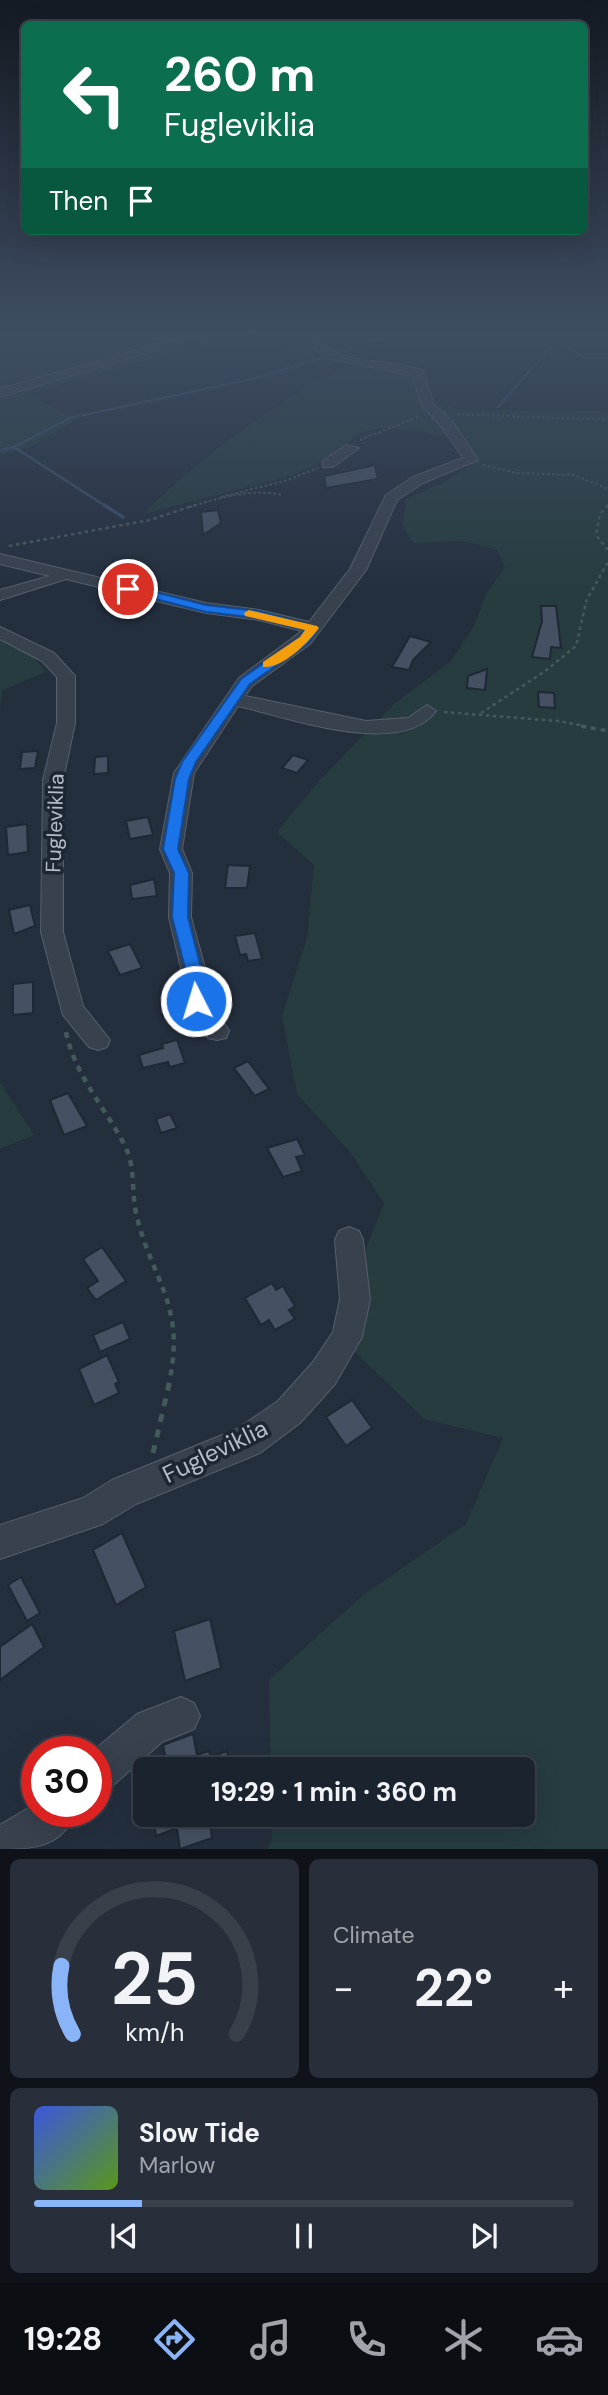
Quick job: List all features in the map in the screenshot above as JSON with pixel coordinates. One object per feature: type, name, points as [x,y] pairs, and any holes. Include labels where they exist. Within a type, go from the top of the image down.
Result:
[{"type":"street","points":[[218,1031],[196,1001],[193,968],[180,917],[181,873],[171,849],[184,773],[252,674],[296,646],[364,561],[391,498],[412,482],[471,460],[444,421]]},
{"type":"street","points":[[328,464],[352,449]]},
{"type":"street","points":[[0,559],[206,608],[266,616],[313,628]]},
{"type":"street","points":[[0,595],[55,579],[63,574]]},
{"type":"street","name":"Fugleviklia","points":[[0,632],[48,657],[66,676],[66,723],[52,793],[55,825],[52,932],[72,1009],[98,1040]]},
{"type":"street","points":[[233,699],[271,710],[362,726],[412,723],[427,711]]},
{"type":"street","name":"Fugleviklia","points":[[0,1542],[91,1512],[148,1483],[248,1441],[267,1429],[306,1395],[346,1337],[355,1299],[349,1240]]},
{"type":"street","points":[[112,1760],[149,1727],[181,1716]]},
{"type":"street","points":[[0,1847],[36,1827]]},
{"type":"path","points":[[352,449],[361,439],[402,421]]},
{"type":"path","points":[[471,460],[493,469],[517,473],[574,475],[608,489]]},
{"type":"path","points":[[0,546],[150,520],[213,499],[288,480],[328,464]]},
{"type":"path","points":[[213,499],[270,492],[282,495]]},
{"type":"path","points":[[481,713],[544,672],[576,646],[587,599],[608,559],[606,549],[597,540],[596,531],[600,514],[608,505]]},
{"type":"path","points":[[427,711],[481,713],[558,721],[608,731]]},
{"type":"path","points":[[72,1009],[65,1035],[80,1069],[131,1159],[137,1178],[136,1214],[157,1263],[175,1330],[148,1483]]},
{"type":"green space","points":[[0,421],[73,421],[30,447],[0,455]]},
{"type":"green space","points":[[256,421],[608,421],[608,1849],[268,1849],[272,1839],[272,1827],[535,1827],[535,1757],[271,1757],[269,1680],[362,1596],[466,1524],[503,1438],[424,1419],[343,1340],[355,1276],[384,1203],[350,1152],[297,1094],[282,1016],[307,938],[314,865],[277,832],[318,782],[394,704],[451,661],[474,626],[486,594],[505,567],[497,550],[462,541],[413,543],[403,526],[406,499],[443,483],[473,463],[463,458],[448,438],[407,429],[376,429],[359,433],[334,457],[291,476],[143,514],[202,461]]},
{"type":"green space","points":[[0,636],[30,652],[46,672],[2,690],[0,710]]},
{"type":"green space","points":[[0,1082],[34,1135],[0,1149]]},
{"type":"building","points":[[375,465],[378,479],[326,488],[324,476]]},
{"type":"building","points":[[218,510],[221,523],[203,535],[201,512]]},
{"type":"building","points":[[541,606],[556,606],[561,648],[551,647],[550,659],[532,657],[542,621]]},
{"type":"building","points":[[410,636],[431,642],[413,660],[409,670],[392,667]]},
{"type":"building","points":[[487,669],[485,690],[467,688],[468,676]]},
{"type":"building","points":[[538,692],[554,693],[555,708],[539,707]]},
{"type":"building","points":[[38,751],[35,768],[20,769],[22,752]]},
{"type":"building","points":[[293,755],[308,760],[297,773],[282,768]]},
{"type":"building","points":[[108,756],[108,773],[94,774],[95,757]]},
{"type":"building","points":[[148,817],[153,835],[130,839],[126,821]]},
{"type":"building","points":[[27,824],[28,852],[8,855],[6,827]]},
{"type":"building","points":[[228,865],[250,866],[247,888],[225,888]]},
{"type":"building","points":[[154,879],[157,896],[132,899],[130,885]]},
{"type":"building","points":[[30,905],[35,926],[14,934],[9,910]]},
{"type":"building","points":[[255,933],[262,959],[248,961],[246,954],[240,955],[235,936]]},
{"type":"building","points":[[130,944],[142,968],[120,975],[108,951]]},
{"type":"building","points":[[33,982],[33,1013],[13,1015],[13,984]]},
{"type":"building","points":[[177,1040],[185,1063],[170,1067],[168,1062],[143,1068],[139,1055],[163,1048],[162,1044]]},
{"type":"building","points":[[248,1061],[269,1089],[255,1096],[234,1068]]},
{"type":"building","points":[[68,1093],[87,1126],[64,1135],[50,1100]]},
{"type":"building","points":[[170,1114],[177,1128],[161,1133],[156,1119]]},
{"type":"building","points":[[297,1139],[305,1155],[296,1157],[302,1171],[283,1177],[267,1148]]},
{"type":"building","points":[[102,1247],[126,1281],[96,1300],[87,1288],[98,1281],[83,1259]]},
{"type":"building","points":[[272,1283],[276,1290],[283,1286],[295,1306],[289,1310],[295,1319],[275,1330],[269,1320],[261,1325],[245,1298]]},
{"type":"building","points":[[123,1322],[130,1339],[100,1352],[93,1335]]},
{"type":"building","points":[[107,1355],[119,1382],[115,1384],[119,1393],[94,1405],[79,1369]]},
{"type":"building","points":[[352,1400],[372,1428],[346,1446],[326,1417]]},
{"type":"building","points":[[122,1533],[146,1587],[116,1605],[93,1550]]},
{"type":"building","points":[[21,1577],[40,1613],[27,1621],[8,1585]]},
{"type":"building","points":[[210,1619],[221,1668],[185,1681],[174,1631]]},
{"type":"building","points":[[32,1624],[44,1647],[0,1680],[0,1647]]},
{"type":"building","points":[[193,1734],[197,1755],[209,1751],[211,1757],[165,1757],[163,1745]]},
{"type":"building","points":[[227,1751],[228,1757],[211,1757]]},
{"type":"building","points":[[155,1827],[211,1827],[212,1838],[180,1849],[177,1828],[156,1836]]},
{"type":"waterway","points":[[14,447],[64,421]]},
{"type":"waterway","points":[[0,450],[14,447]]},
{"type":"waterway","points":[[14,447],[107,507]]},
{"type":"waterway","points":[[104,505],[123,517]]},
{"type":"slow traffic","points":[[249,613],[313,628],[304,640],[267,664]]},
{"type":"route","points":[[128,589],[220,611],[259,615],[313,628],[304,640],[252,674],[245,682],[189,762],[182,779],[171,849],[181,873],[183,903],[180,917],[193,968],[196,1001]]}]
